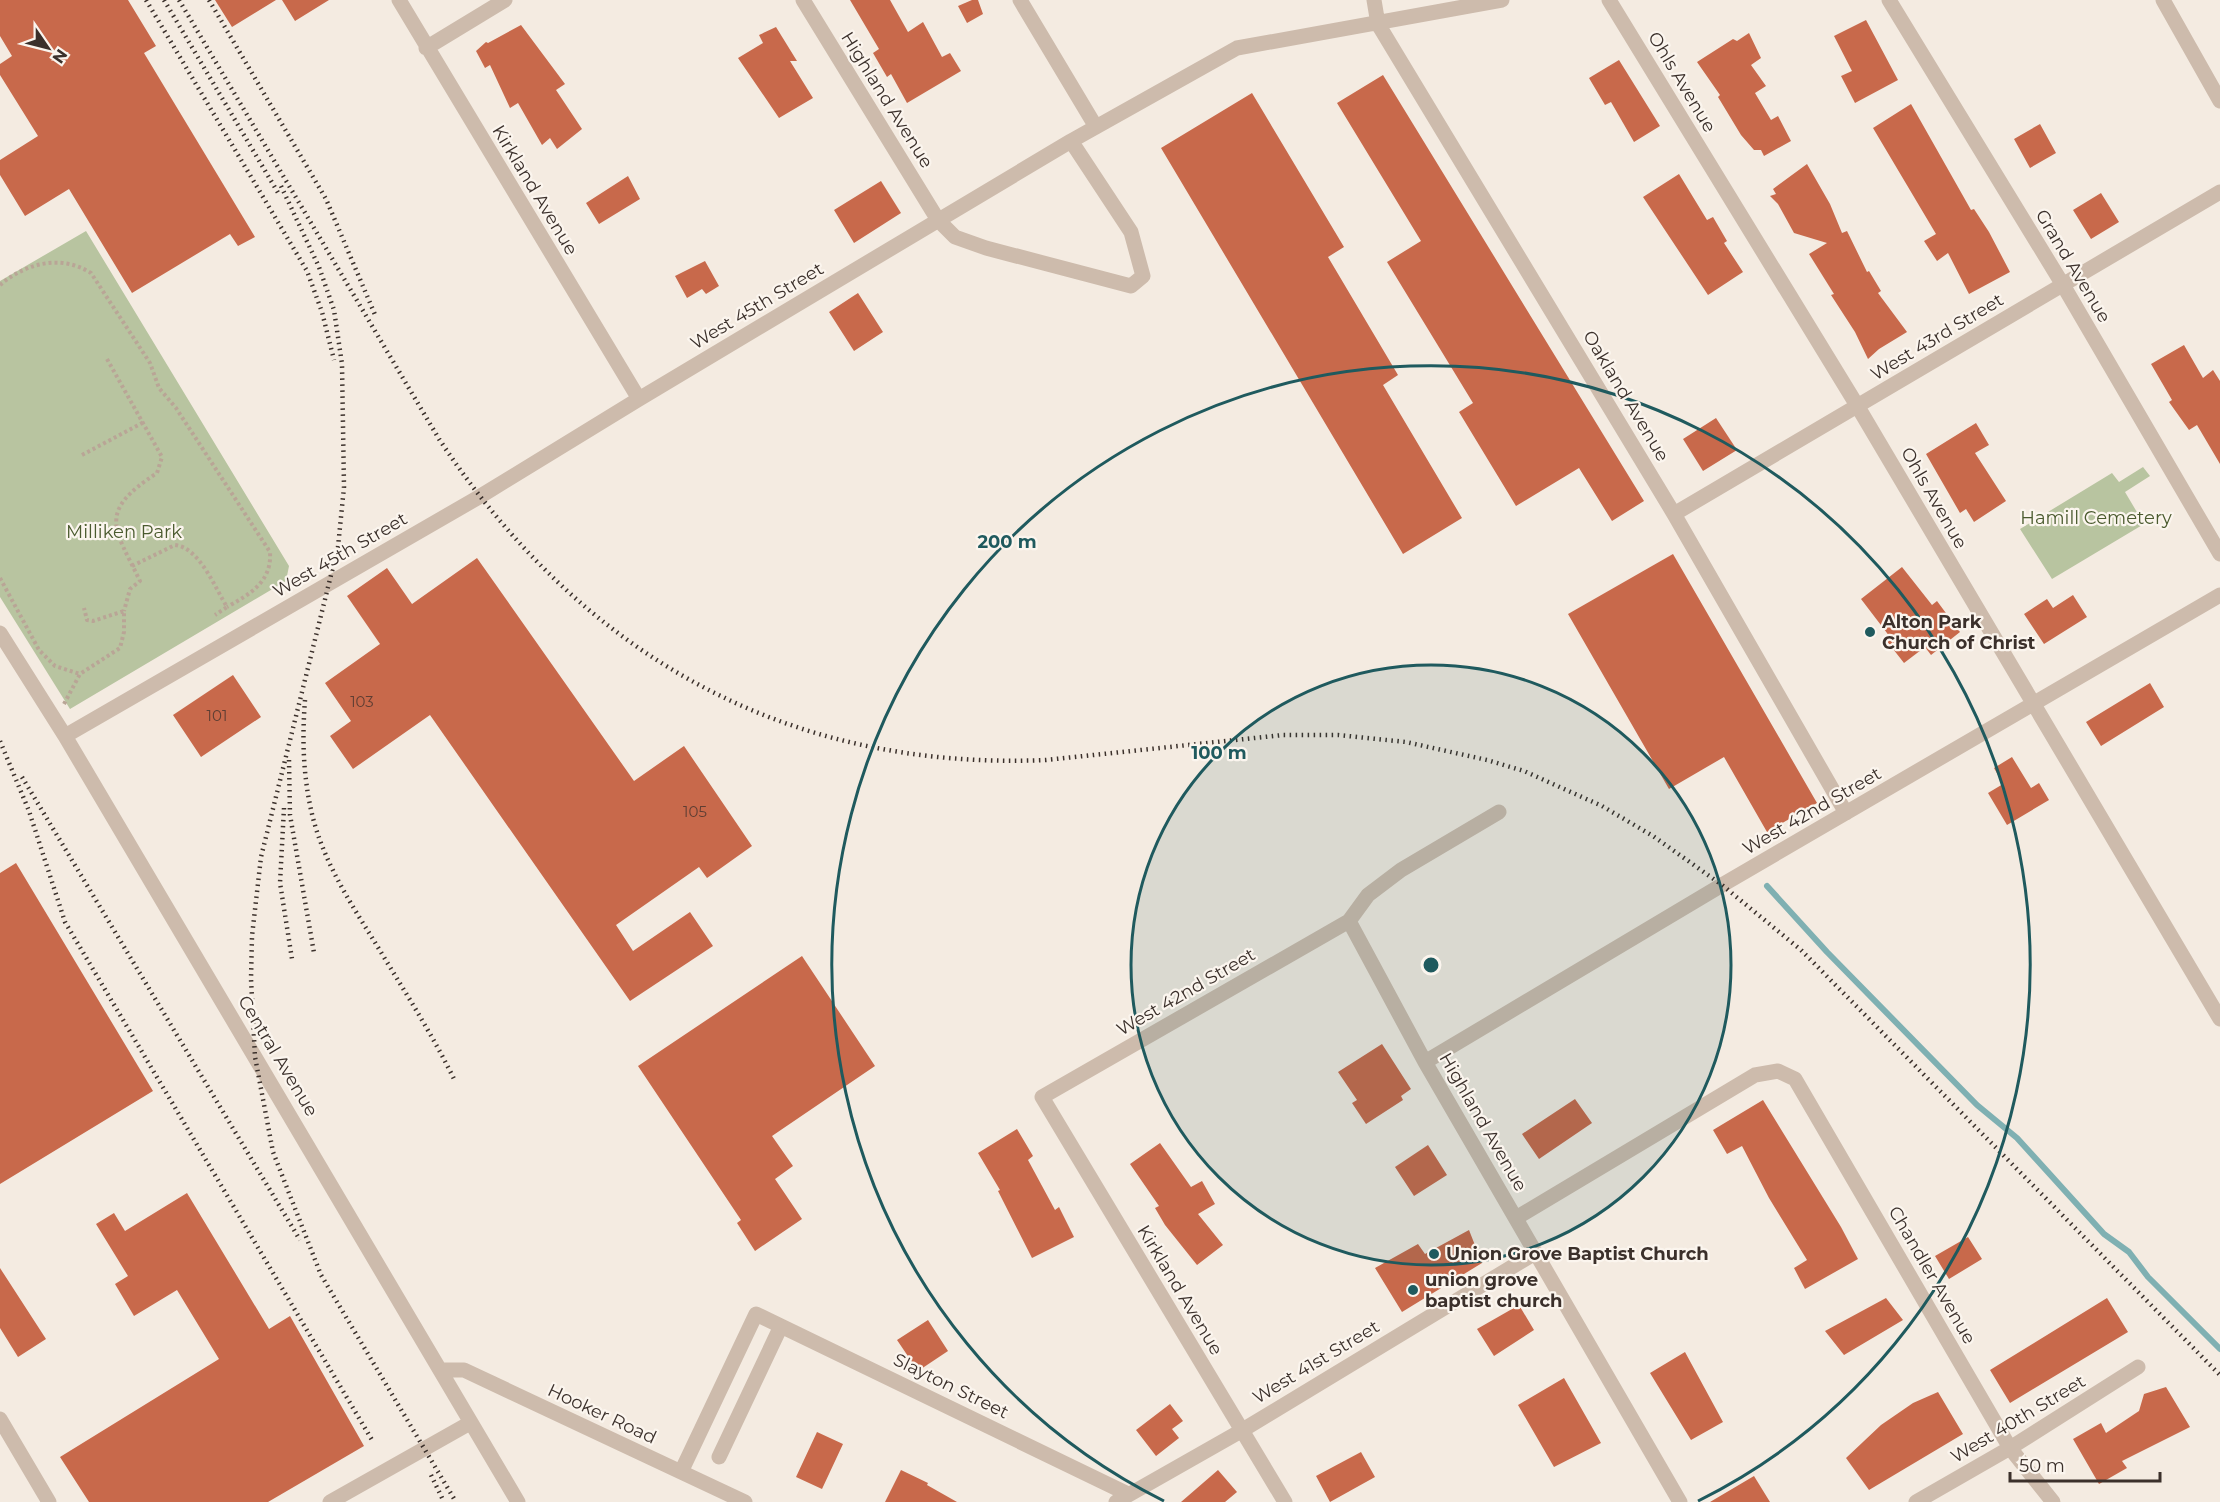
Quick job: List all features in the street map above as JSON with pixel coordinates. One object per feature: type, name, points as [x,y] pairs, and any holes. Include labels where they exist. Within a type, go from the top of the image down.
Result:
[{"type":"street","name":"Kirkland Avenue","points":[[399,0],[639,399]]},
{"type":"street","points":[[426,48],[505,0]]},
{"type":"street","name":"Highland Avenue","points":[[803,0],[938,220],[956,237],[986,248],[1131,286],[1143,276],[1131,232],[1071,141]]},
{"type":"street","points":[[1020,0],[1096,127]]},
{"type":"street","name":"Oakland Avenue","points":[[1374,0],[1378,24],[1674,514],[1846,813]]},
{"type":"street","name":"West 45th Street","points":[[65,736],[479,497],[1071,141],[1237,48],[1502,0]]},
{"type":"street","name":"Ohls Avenue","points":[[1609,0],[1858,407],[2220,1019]]},
{"type":"street","name":"Grand Avenue","points":[[1889,0],[2063,285],[2220,554]]},
{"type":"street","points":[[2163,0],[2220,101]]},
{"type":"street","name":"West 43rd Street","points":[[1674,514],[2220,192]]},
{"type":"street","name":"West 42nd Street","points":[[1425,1062],[2220,595]]},
{"type":"street","name":"Central Avenue","points":[[0,633],[65,736],[518,1502]]},
{"type":"street","points":[[1349,921],[1368,895],[1401,870],[1499,812]]},
{"type":"street","name":"Highland Avenue","points":[[1349,921],[1425,1062],[1680,1502]]},
{"type":"street","name":"West 42nd Street","points":[[1042,1096],[1349,921]]},
{"type":"street","name":"Chandler Avenue","points":[[1516,1218],[1755,1075],[1778,1071],[1795,1079],[2010,1448],[2053,1502]]},
{"type":"street","name":"Kirkland Avenue","points":[[1042,1096],[1285,1502]]},
{"type":"street","name":"West 41st Street","points":[[1122,1498],[1241,1431],[1535,1253]]},
{"type":"street","name":"Slayton Street","points":[[681,1472],[756,1314],[1122,1498]]},
{"type":"street","points":[[719,1457],[782,1326]]},
{"type":"street","name":"West 40th Street","points":[[1916,1502],[2010,1448],[2138,1367]]},
{"type":"street","name":"Hooker Road","points":[[441,1370],[464,1370],[745,1502]]},
{"type":"street","points":[[0,1419],[50,1502]]},
{"type":"street","points":[[330,1502],[470,1422]]},
{"type":"path","points":[[0,285],[9,278],[39,264],[62,261],[78,265],[91,273],[150,363],[159,388],[176,408],[270,552],[270,564],[264,579],[255,591],[215,615]]},
{"type":"path","points":[[55,720],[80,674],[120,648],[124,632],[124,611],[130,589],[140,581],[115,530],[119,508],[137,486],[157,473],[162,465],[159,448],[106,359]]},
{"type":"path","points":[[82,455],[144,422]]},
{"type":"path","points":[[132,566],[175,545],[183,546],[195,555],[227,608]]},
{"type":"path","points":[[0,578],[39,650],[55,666],[80,674]]},
{"type":"path","points":[[84,608],[87,620],[93,621],[124,611]]},
{"type":"green space","name":"Milliken Park","points":[[86,231],[289,566],[286,581],[70,709],[0,597],[0,281]]},
{"type":"green space","name":"Hamill Cemetery","points":[[2143,467],[2150,476],[2125,492],[2144,524],[2052,579],[2020,529],[2112,473],[2119,482]]},
{"type":"building","points":[[0,0],[128,0],[156,46],[144,53],[255,237],[238,246],[230,234],[132,293],[69,189],[25,216],[0,175],[0,160],[38,136],[0,75],[0,64],[12,56],[0,36]]},
{"type":"building","points":[[215,0],[276,0],[232,27]]},
{"type":"building","points":[[282,0],[329,0],[295,21]]},
{"type":"building","points":[[850,0],[890,0],[908,32],[923,22],[942,57],[950,53],[961,71],[907,103],[891,74],[887,77],[873,53],[879,49]]},
{"type":"building","points":[[978,0],[983,14],[967,23],[958,6]]},
{"type":"building","points":[[1866,20],[1898,80],[1855,103],[1841,76],[1852,71],[1834,36]]},
{"type":"building","points":[[521,25],[565,84],[556,90],[582,129],[557,149],[550,138],[542,145],[518,103],[510,108],[490,65],[485,68],[476,51],[486,42]]},
{"type":"building","points":[[776,27],[797,61],[790,61],[813,98],[779,118],[738,58],[763,43],[759,35]]},
{"type":"building","points":[[1749,33],[1761,58],[1751,65],[1766,86],[1755,93],[1771,120],[1778,116],[1791,141],[1764,156],[1761,150],[1754,150],[1741,135],[1718,97],[1720,95],[1697,62],[1733,39],[1737,41]]},
{"type":"building","points":[[1619,60],[1660,126],[1634,142],[1611,102],[1605,105],[1589,78]]},
{"type":"building","points":[[1383,75],[1644,501],[1612,521],[1579,468],[1516,506],[1459,412],[1473,403],[1387,262],[1421,241],[1337,103]]},
{"type":"building","points":[[1252,93],[1344,247],[1328,257],[1398,375],[1383,385],[1462,518],[1403,554],[1161,148]]},
{"type":"building","points":[[1911,104],[1971,210],[1974,209],[1989,232],[2010,272],[1969,294],[1948,253],[1937,261],[1924,241],[1936,234],[1873,128]]},
{"type":"building","points":[[2040,124],[2056,153],[2030,168],[2014,139]]},
{"type":"building","points":[[1807,164],[1830,204],[1842,233],[1847,231],[1867,272],[1869,271],[1881,291],[1878,293],[1907,332],[1879,349],[1868,359],[1855,332],[1831,295],[1834,294],[1809,254],[1827,243],[1794,233],[1778,204],[1770,196],[1776,194],[1773,189]]},
{"type":"building","points":[[1679,174],[1707,220],[1713,217],[1727,241],[1724,243],[1743,272],[1708,295],[1643,197]]},
{"type":"building","points":[[628,176],[640,199],[599,224],[586,203]]},
{"type":"building","points":[[881,181],[901,213],[854,243],[834,210]]},
{"type":"building","points":[[2101,193],[2119,222],[2091,239],[2073,210]]},
{"type":"building","points":[[705,261],[719,286],[706,294],[702,289],[687,298],[675,276]]},
{"type":"building","points":[[858,293],[883,332],[854,351],[829,312]]},
{"type":"building","points":[[2184,345],[2203,378],[2213,370],[2220,381],[2220,464],[2197,425],[2189,430],[2169,402],[2172,400],[2151,364]]},
{"type":"building","points":[[1716,418],[1737,450],[1703,471],[1683,439]]},
{"type":"building","points":[[1976,423],[1989,445],[1975,453],[2006,501],[1974,522],[1966,509],[1960,513],[1926,454]]},
{"type":"building","points":[[1673,554],[1817,803],[1767,832],[1724,757],[1669,789],[1568,614]]},
{"type":"building","points":[[477,558],[634,781],[684,746],[752,846],[707,878],[699,867],[616,925],[633,951],[690,912],[713,946],[630,1001],[430,715],[353,769],[330,736],[351,721],[325,683],[380,644],[347,596],[387,568],[412,604]]},
{"type":"building","points":[[1902,567],[1932,605],[1937,601],[1960,632],[1931,655],[1925,647],[1904,663],[1886,640],[1890,637],[1861,599]]},
{"type":"building","points":[[2073,595],[2087,617],[2044,644],[2024,614],[2047,599],[2053,608]]},
{"type":"building","points":[[233,675],[261,717],[201,757],[173,715]]},
{"type":"building","points":[[2150,683],[2164,707],[2101,746],[2086,722]]},
{"type":"building","points":[[2012,757],[2031,788],[2039,783],[2049,800],[2007,825],[1988,793],[2003,784],[1994,768]]},
{"type":"building","points":[[16,863],[153,1091],[0,1184],[0,873]]},
{"type":"building","points":[[802,956],[875,1066],[772,1136],[793,1166],[775,1179],[802,1219],[755,1251],[737,1223],[741,1220],[638,1066]]},
{"type":"building","points":[[1382,1044],[1411,1089],[1401,1096],[1403,1100],[1366,1124],[1352,1103],[1357,1100],[1338,1072]]},
{"type":"building","points":[[1575,1099],[1592,1123],[1539,1159],[1522,1134]]},
{"type":"building","points":[[1763,1100],[1841,1227],[1858,1259],[1805,1289],[1794,1268],[1807,1260],[1769,1198],[1742,1146],[1727,1154],[1713,1130]]},
{"type":"building","points":[[1017,1129],[1033,1156],[1028,1160],[1055,1210],[1059,1207],[1074,1237],[1032,1258],[998,1191],[1000,1190],[978,1153]]},
{"type":"building","points":[[1160,1143],[1191,1187],[1202,1181],[1215,1204],[1198,1214],[1223,1245],[1197,1265],[1165,1225],[1155,1208],[1159,1206],[1130,1164]]},
{"type":"building","points":[[1428,1145],[1447,1175],[1414,1196],[1395,1167]]},
{"type":"building","points":[[187,1193],[269,1329],[290,1316],[364,1446],[268,1502],[89,1502],[60,1457],[219,1359],[177,1290],[134,1316],[115,1284],[128,1276],[96,1224],[114,1213],[125,1231]]},
{"type":"building","name":"union grove baptist church","points":[[1469,1230],[1482,1263],[1402,1312],[1375,1268],[1418,1244],[1425,1254]]},
{"type":"building","points":[[1968,1237],[1982,1259],[1949,1279],[1935,1256]]},
{"type":"building","points":[[0,1268],[46,1339],[18,1357],[0,1328]]},
{"type":"building","points":[[1886,1298],[1903,1320],[1844,1355],[1825,1331]]},
{"type":"building","points":[[2107,1298],[2128,1332],[2010,1403],[1990,1370]]},
{"type":"building","points":[[1519,1305],[1534,1330],[1494,1356],[1477,1329]]},
{"type":"building","points":[[928,1320],[948,1351],[918,1371],[897,1340]]},
{"type":"building","points":[[1685,1352],[1723,1422],[1691,1440],[1650,1373]]},
{"type":"building","points":[[1564,1378],[1601,1443],[1554,1467],[1518,1405]]},
{"type":"building","points":[[2166,1387],[2190,1427],[2122,1461],[2127,1468],[2099,1484],[2073,1439],[2101,1423],[2106,1433],[2139,1411],[2144,1394]]},
{"type":"building","points":[[1938,1392],[1963,1434],[1869,1490],[1846,1458],[1881,1425],[1913,1403]]},
{"type":"building","points":[[1170,1404],[1183,1421],[1172,1429],[1179,1438],[1156,1456],[1136,1430]]},
{"type":"building","points":[[817,1432],[843,1444],[822,1489],[796,1477]]},
{"type":"building","points":[[1361,1452],[1375,1477],[1330,1502],[1316,1476]]},
{"type":"building","points":[[901,1470],[928,1483],[927,1485],[957,1502],[885,1502]]},
{"type":"building","points":[[1218,1470],[1237,1492],[1225,1502],[1181,1502]]},
{"type":"building","points":[[1754,1476],[1770,1502],[1710,1502]]},
{"type":"waterway","points":[[1767,886],[1827,952],[1977,1105],[2017,1138],[2104,1234],[2129,1252],[2148,1277],[2220,1349]]},
{"type":"railway","points":[[146,0],[307,271],[322,312],[334,360]]},
{"type":"railway","points":[[164,0],[280,196]]},
{"type":"railway","points":[[179,0],[439,439],[495,515],[557,581],[625,638],[698,684],[777,720],[861,745],[951,758],[1046,760],[1283,735],[1338,735],[1406,742],[1487,760],[1524,771],[1602,806],[1653,836],[1722,885],[1801,950],[2220,1375]]},
{"type":"railway","points":[[209,0],[326,199],[376,317]]},
{"type":"railway","points":[[281,186],[319,267],[334,310],[342,364],[344,487],[338,547],[261,857],[252,936],[251,979],[255,1057],[273,1152],[321,1275],[456,1502]]},
{"type":"railway","points":[[305,700],[305,772],[312,814],[323,849],[348,898],[426,1027],[454,1079]]},
{"type":"railway","points":[[0,741],[29,811],[65,922],[372,1440]]},
{"type":"railway","points":[[289,760],[290,815],[314,953]]},
{"type":"railway","points":[[22,777],[300,1240]]},
{"type":"railway","points":[[284,808],[280,883],[292,959]]},
{"type":"railway","points":[[431,1475],[444,1502]]},
{"type":"place","name":"Alton Park Church of Christ","points":[[1870,632]]},
{"type":"place","name":"Union Grove Baptist Church","points":[[1434,1254]]},
{"type":"place","name":"union grove baptist church","points":[[1413,1290]]}]
